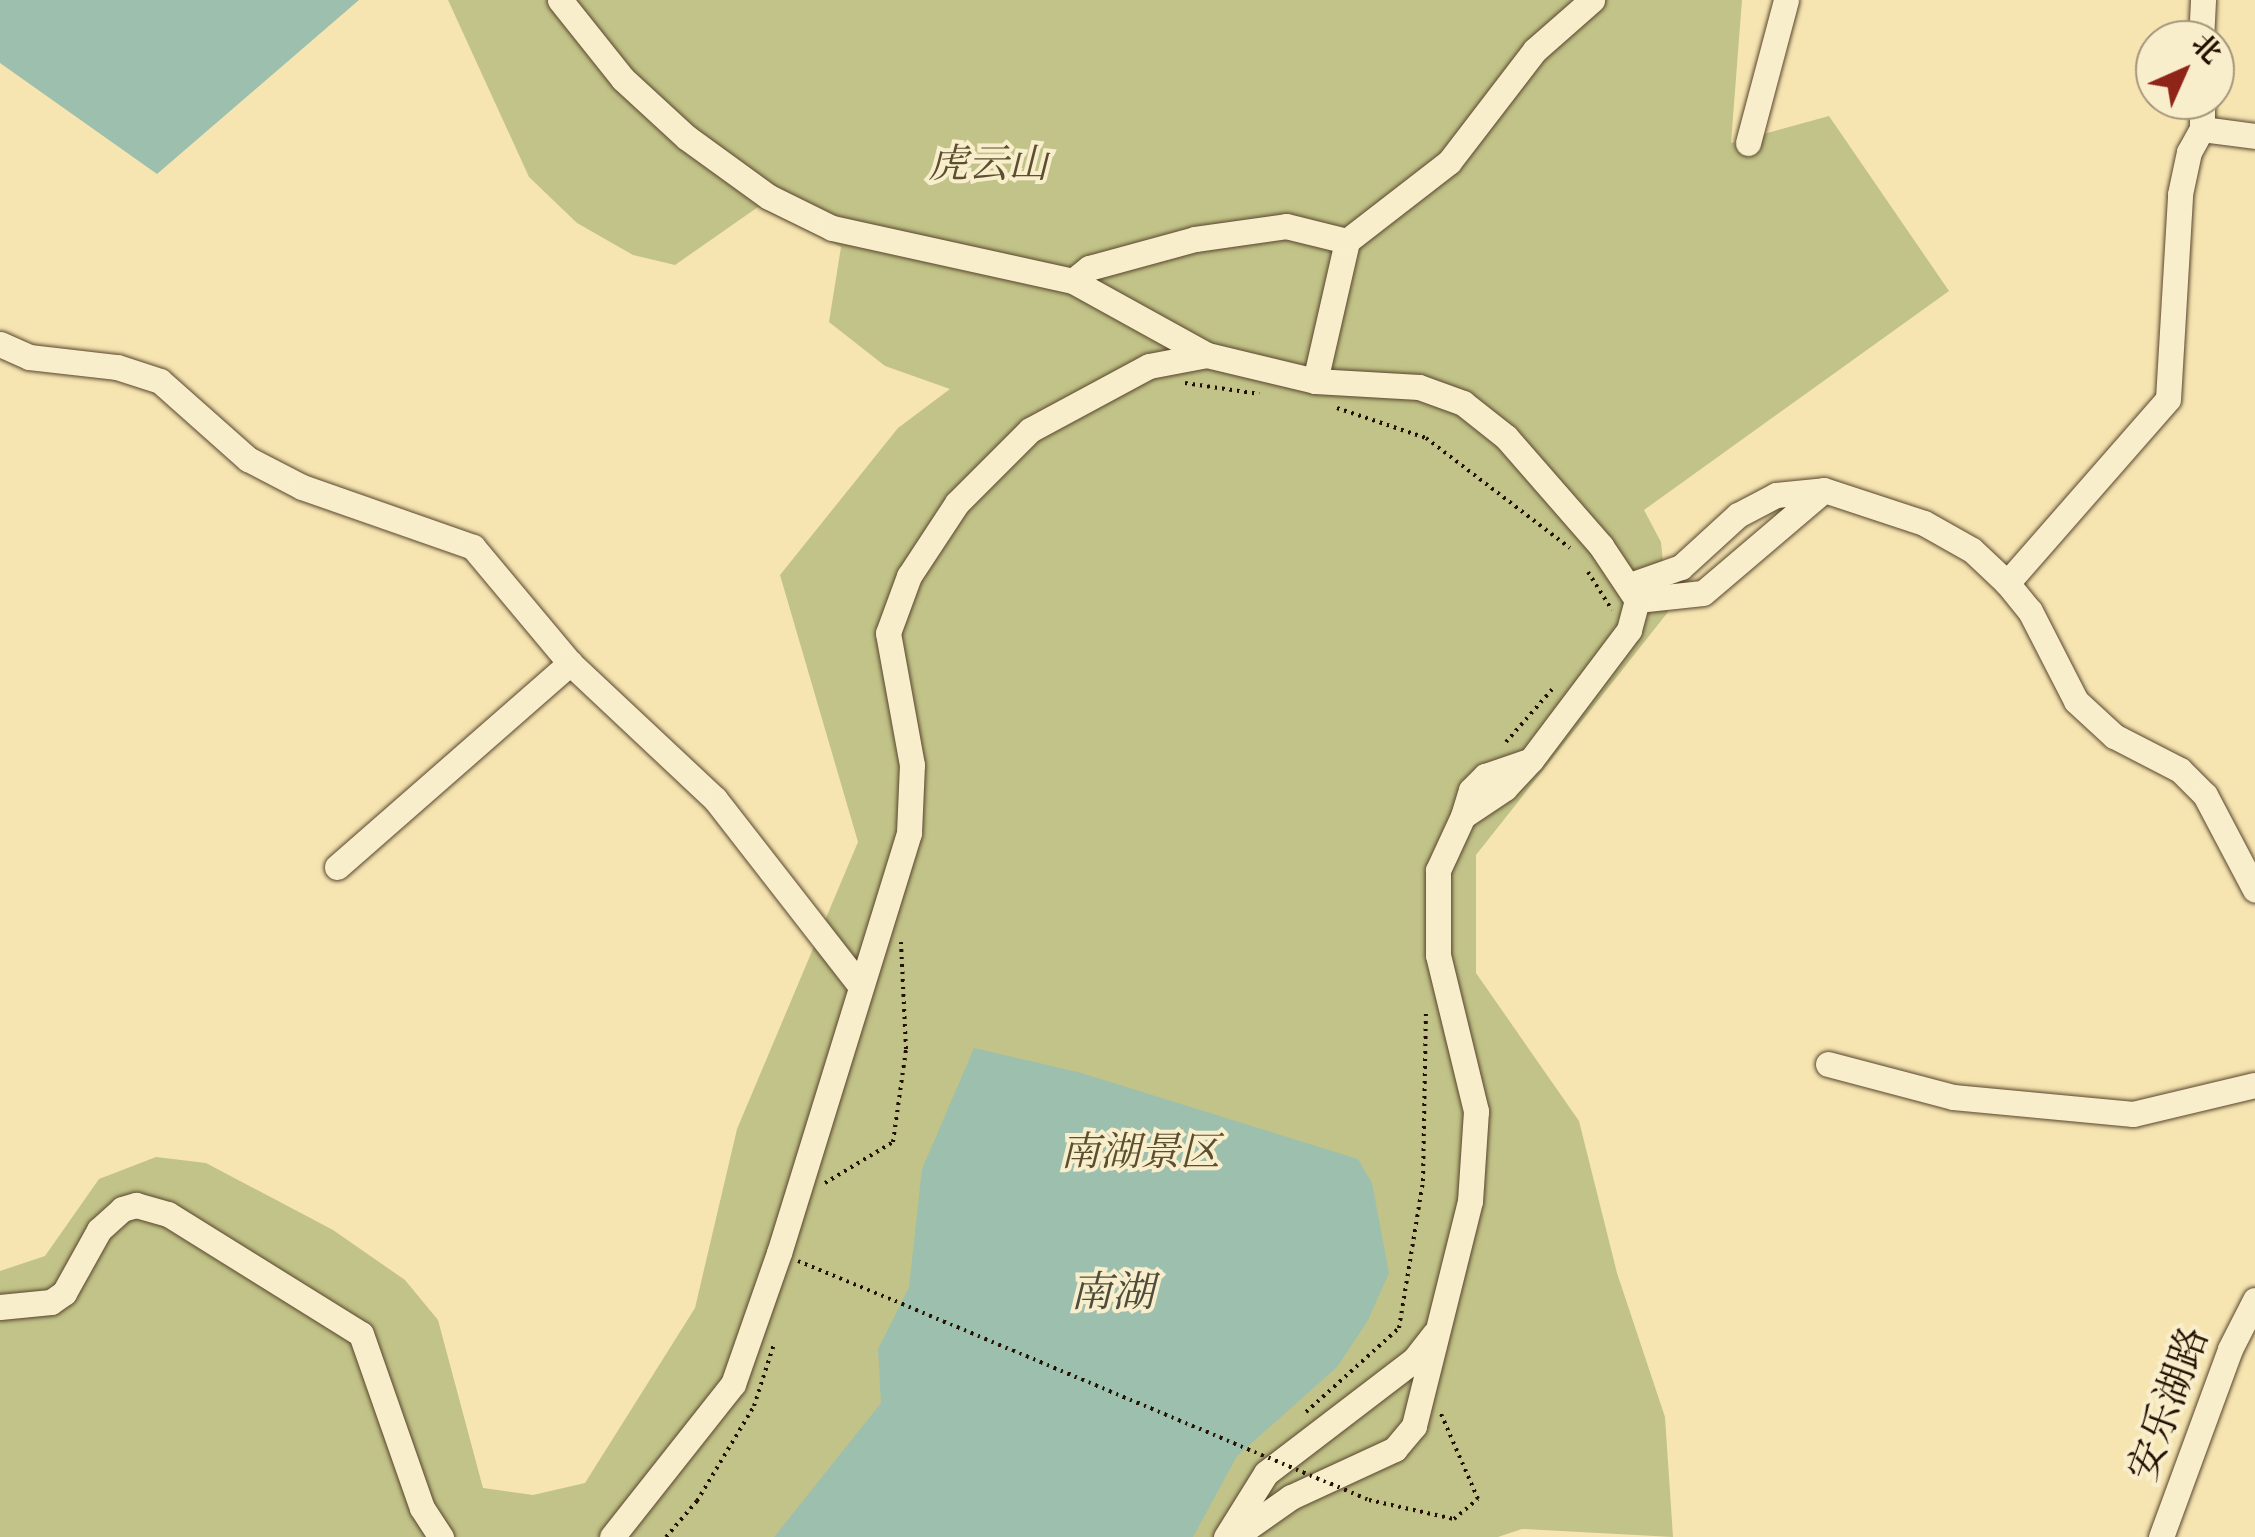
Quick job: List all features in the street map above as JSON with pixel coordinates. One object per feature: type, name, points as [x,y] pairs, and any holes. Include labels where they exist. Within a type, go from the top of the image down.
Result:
[{"type":"street","points":[[560,0],[623,79],[686,137],[769,197],[832,228],[1073,281],[1206,355],[1315,382],[1419,387],[1463,403],[1506,436],[1633,592],[1629,630],[1531,760],[1506,788],[1463,816],[1438,870],[1438,955],[1476,1111],[1470,1201],[1426,1380],[1406,1441],[1291,1496],[1230,1537]]},
{"type":"street","points":[[1315,382],[1346,241],[1449,162],[1535,50],[1592,0]]},
{"type":"street","points":[[1748,143],[1786,0]]},
{"type":"street","points":[[2007,583],[2168,399],[2180,194],[2189,152],[2202,128],[2202,120]]},
{"type":"street","points":[[2202,128],[2255,136]]},
{"type":"street","points":[[1073,281],[1089,268],[1214,236],[1286,226],[1346,241]]},
{"type":"street","points":[[0,344],[30,357],[117,367],[160,382],[248,459],[302,487],[473,547],[570,663],[716,799],[859,984]]},
{"type":"street","points":[[612,1537],[733,1384],[795,1254],[859,984],[908,833],[912,765],[888,634],[910,576],[957,504],[1030,430],[1148,366],[1206,355]]},
{"type":"street","points":[[1633,592],[1703,593],[1824,490]]},
{"type":"street","points":[[1633,592],[1680,566],[1738,515],[1776,495],[1824,490],[1924,522],[1972,550],[2007,583],[2030,611],[2076,701],[2114,736],[2180,770],[2205,795],[2255,890]]},
{"type":"street","points":[[337,867],[570,663]]},
{"type":"street","points":[[1828,1064],[1953,1098],[2133,1114],[2255,1085]]},
{"type":"street","points":[[0,1307],[51,1302],[64,1293],[98,1230],[122,1209],[136,1205],[168,1214],[361,1334],[422,1508],[441,1537]]},
{"type":"street","name":"安乐湖路","points":[[2161,1537],[2230,1348],[2255,1300]]},
{"type":"street","points":[[1230,1537],[1266,1473],[1297,1442],[1414,1360],[1439,1326]]},
{"type":"path","points":[[1179,382],[1277,396]]},
{"type":"path","points":[[1332,406],[1426,438],[1576,553]]},
{"type":"path","points":[[1586,569],[1616,617]]},
{"type":"path","points":[[1494,756],[1567,672]]},
{"type":"path","points":[[820,1200],[824,1184],[893,1142],[906,1049],[901,930]]},
{"type":"path","points":[[1296,1422],[1399,1328],[1423,1181],[1426,1001]]},
{"type":"path","points":[[794,1280],[795,1254],[894,1301],[1369,1500],[1454,1519],[1478,1499],[1426,1380]]},
{"type":"path","points":[[666,1537],[697,1501],[754,1406],[777,1334]]},
{"type":"path","points":[[1261,1458],[1272,1446]]},
{"type":"green space","name":"南湖景区","points":[[448,0],[1742,0],[1731,143],[1829,116],[1949,291],[1644,510],[1661,542],[1668,612],[1476,855],[1476,973],[1579,1121],[1617,1273],[1665,1417],[1673,1537],[1522,1529],[1498,1537],[0,1537],[0,1271],[45,1256],[99,1179],[156,1157],[206,1163],[333,1230],[405,1280],[438,1320],[483,1488],[533,1495],[585,1483],[695,1308],[737,1129],[858,842],[780,575],[898,428],[950,389],[885,366],[829,322],[841,247],[758,207],[675,265],[633,255],[577,223],[529,177]]},
{"type":"water","points":[[0,0],[359,0],[157,174],[0,63]]},
{"type":"water","name":"南湖","points":[[974,1048],[1078,1072],[1358,1159],[1372,1183],[1389,1273],[1367,1322],[1337,1367],[1237,1456],[1193,1537],[774,1537],[881,1403],[878,1349],[909,1287],[922,1169]]},
{"type":"park label","name":"虎云山","points":[[988,168]]}]
